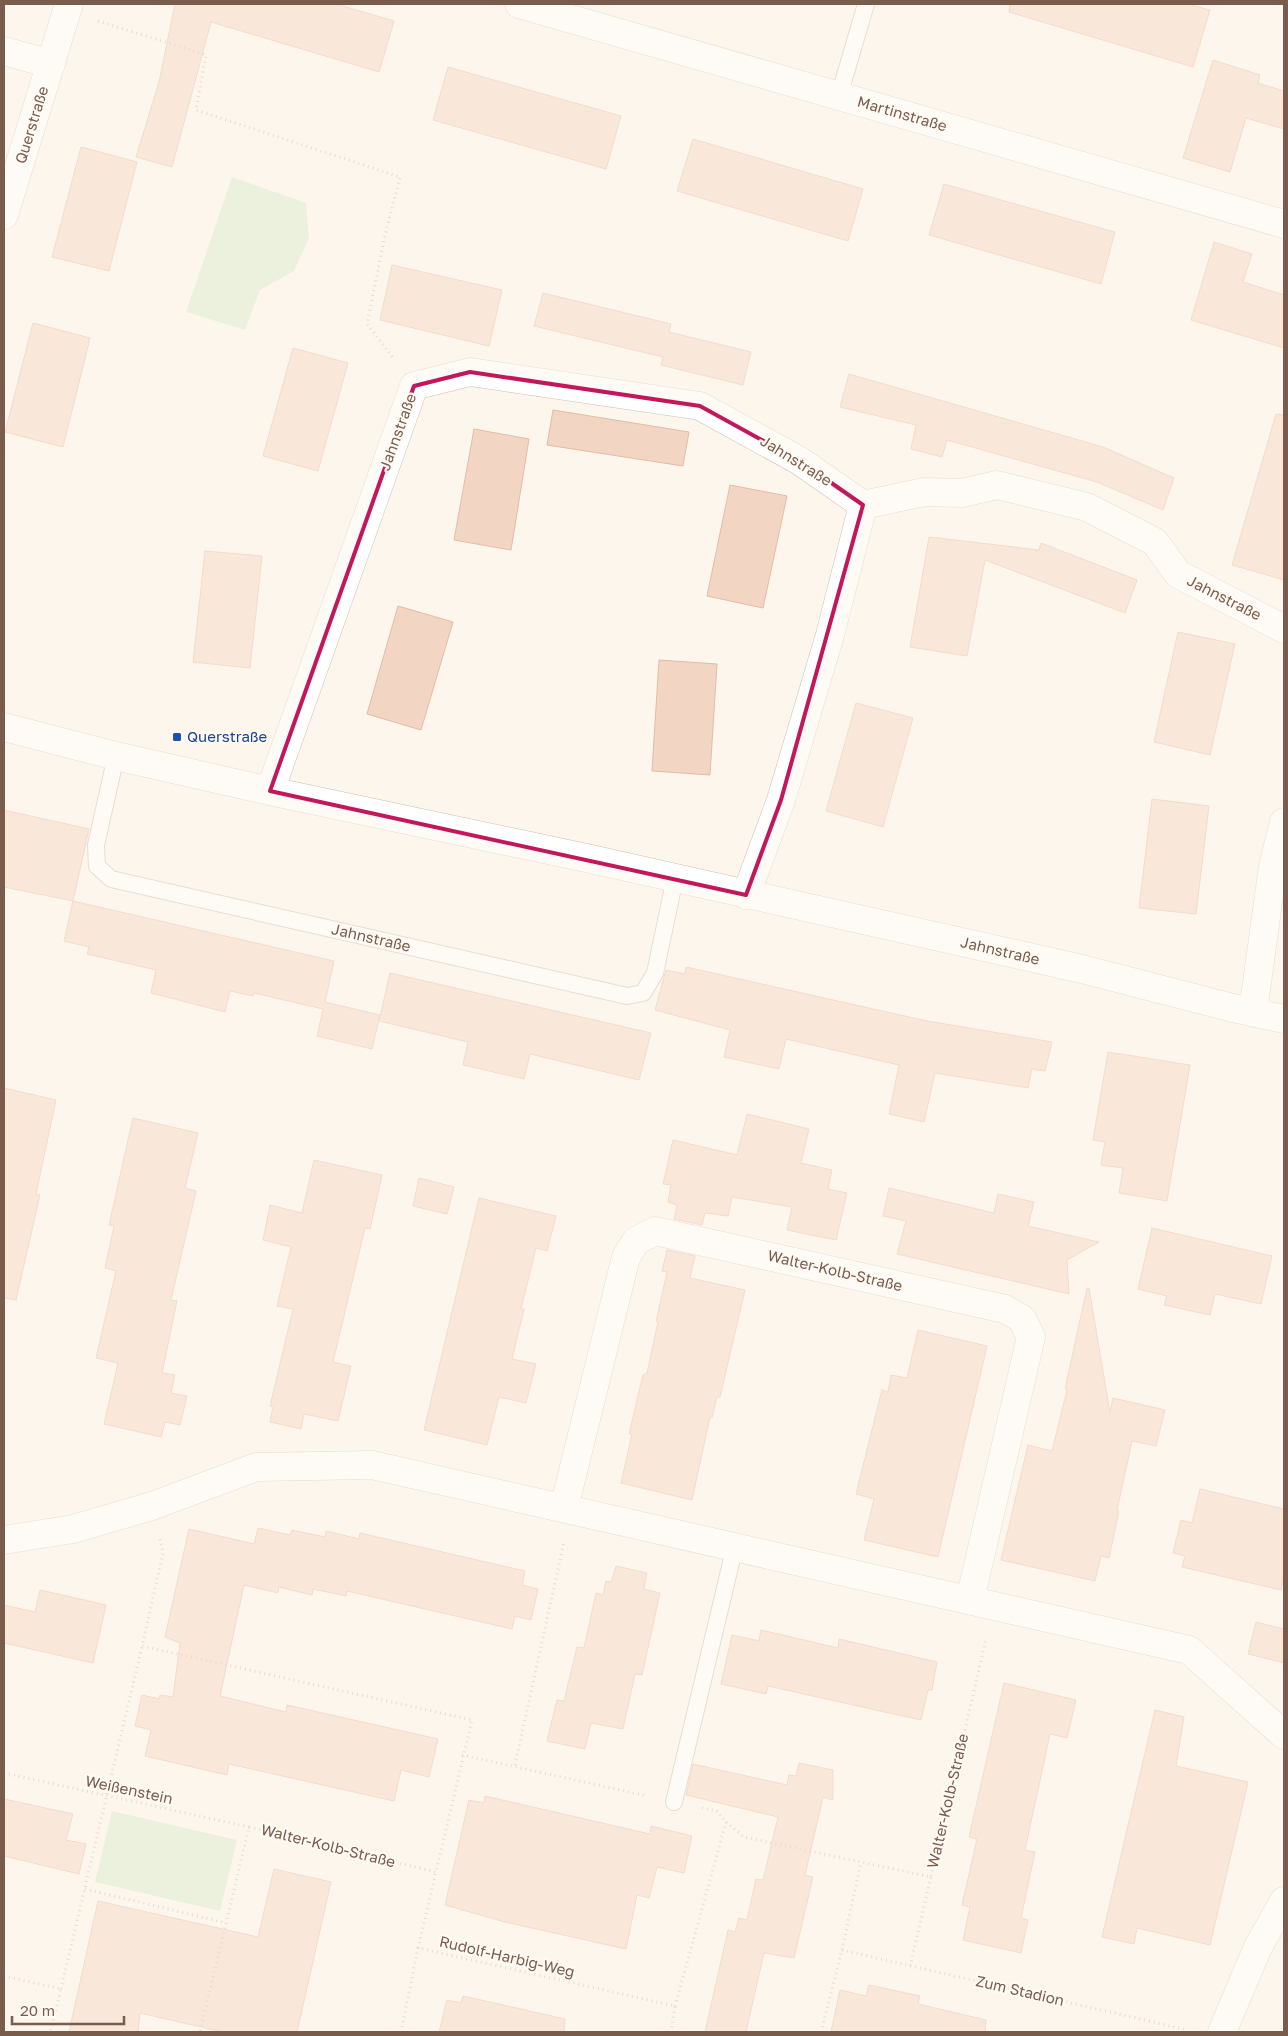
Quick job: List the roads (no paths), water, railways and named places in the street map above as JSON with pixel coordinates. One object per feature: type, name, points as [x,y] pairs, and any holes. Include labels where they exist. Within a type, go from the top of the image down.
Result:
[{"type":"street","name":"Martinstraße","points":[[519,4],[1284,224]]},
{"type":"street","name":"Querstraße","points":[[4,216],[68,8]]},
{"type":"street","points":[[4,51],[51,64]]},
{"type":"street","name":"Jahnstraße","points":[[270,791],[414,386],[470,372],[700,406],[800,461],[864,505],[924,492],[962,493],[997,485],[1088,507],[1155,542],[1178,574],[1284,629]]},
{"type":"street","points":[[746,895],[781,800],[830,635],[864,505]]},
{"type":"street","name":"Jahnstraße","points":[[4,726],[116,756],[1082,969],[1284,1019]]},
{"type":"street","points":[[1253,1012],[1273,866],[1284,822]]},
{"type":"street","name":"Walter-Kolb-Straße","points":[[567,1509],[626,1257],[636,1241],[655,1231],[1005,1309],[1022,1319],[1031,1337],[982,1603]]},
{"type":"street","points":[[4,1540],[73,1529],[152,1506],[256,1467],[372,1465],[1189,1650],[1284,1736]]},
{"type":"street","points":[[1222,2032],[1258,1947],[1284,1901]]},
{"type":"lane","points":[[839,96],[866,4]]},
{"type":"lane","name":"Jahnstraße","points":[[116,756],[96,845],[97,866],[112,879],[617,994],[627,996],[643,993],[655,972],[675,878]]},
{"type":"lane","points":[[674,1802],[735,1546]]},
{"type":"place","name":"Querstraße","points":[[177,737]]}]
